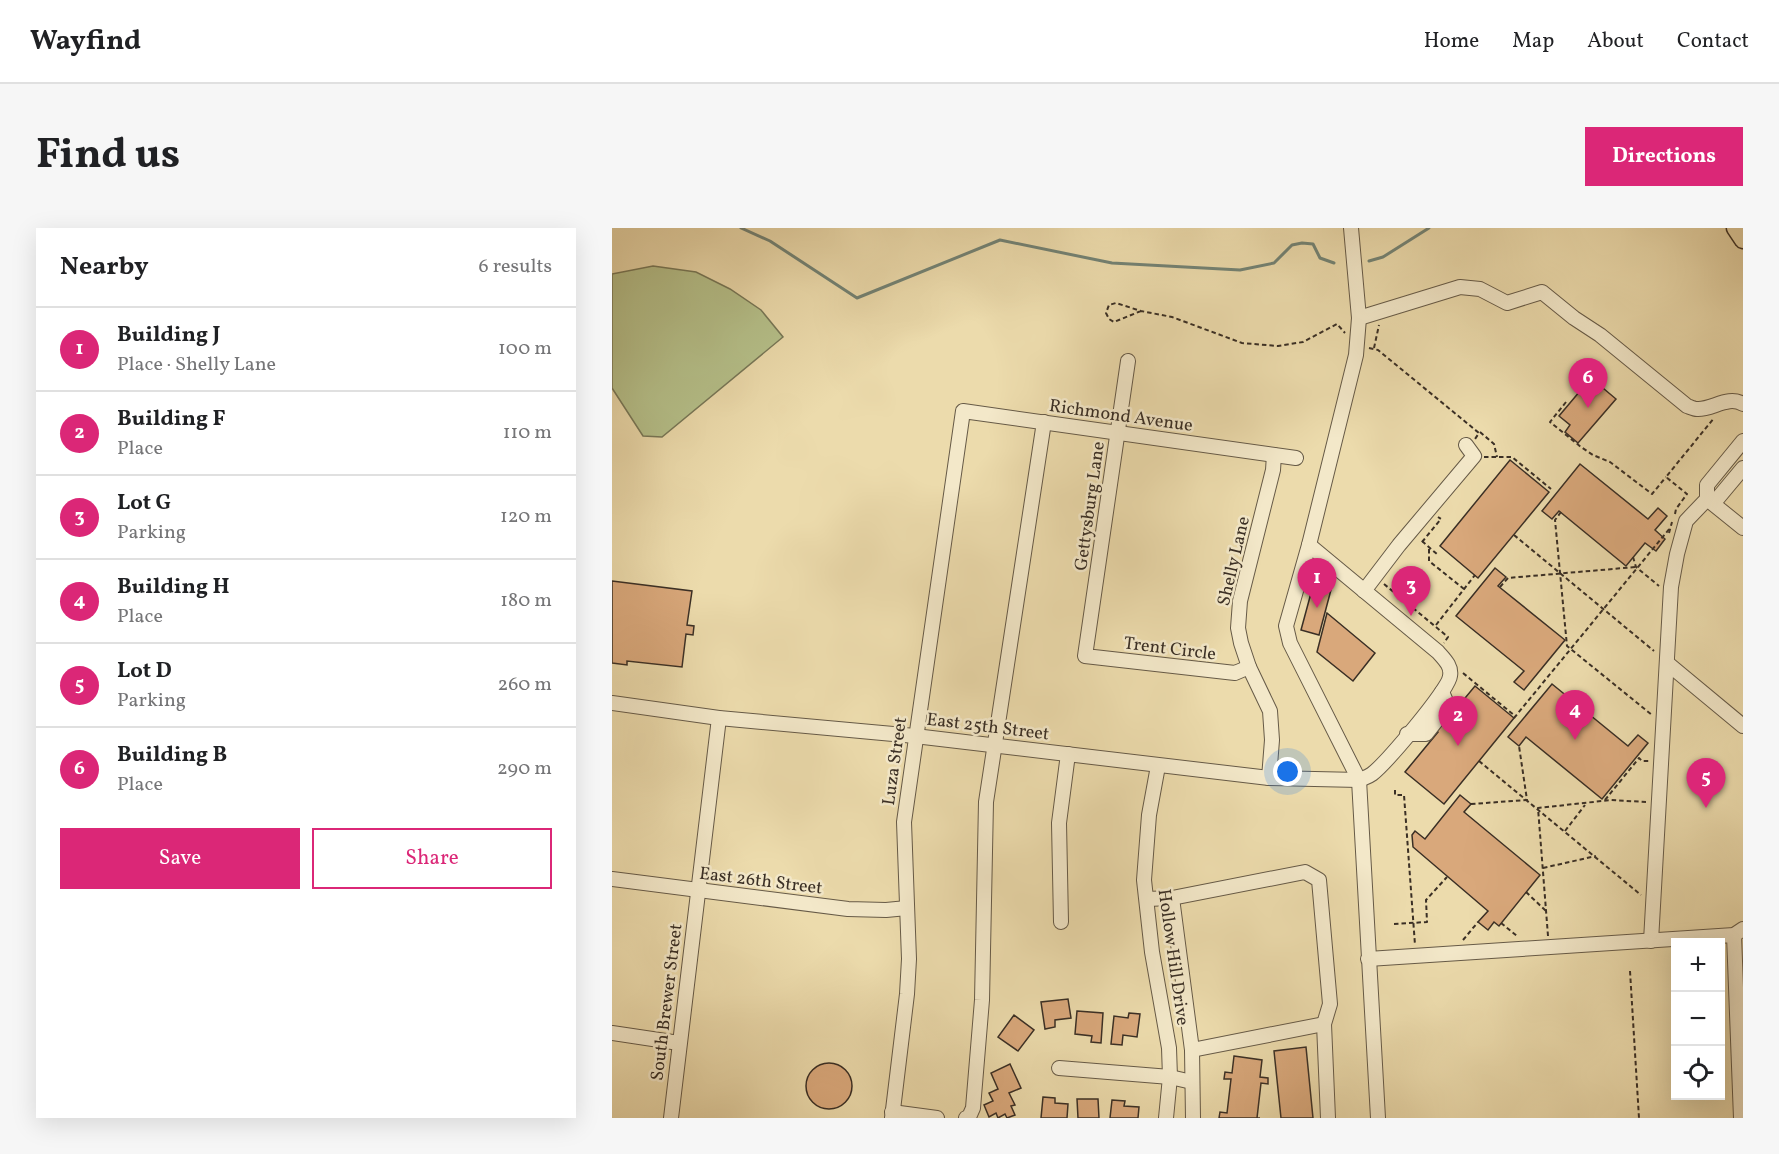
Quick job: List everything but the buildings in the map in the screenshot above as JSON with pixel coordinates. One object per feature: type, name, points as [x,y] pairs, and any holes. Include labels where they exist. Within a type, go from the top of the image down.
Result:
[{"type":"main road","points":[[1735,228],[1743,240]]},
{"type":"street","points":[[1351,228],[1359,318],[1356,355],[1309,545],[1286,626],[1290,643],[1359,780],[1378,1118]]},
{"type":"street","points":[[1359,318],[1460,286],[1480,289],[1507,303],[1542,292],[1574,318],[1600,335],[1687,406],[1697,409],[1731,401],[1739,401],[1743,404]]},
{"type":"street","name":"Gettysburg Lane","points":[[1085,656],[1128,361]]},
{"type":"street","name":"Richmond Avenue","points":[[963,411],[1296,458]]},
{"type":"street","name":"Luza Street","points":[[892,1115],[907,994],[909,959],[904,822],[963,411]]},
{"type":"street","points":[[966,1118],[974,1108],[982,1000],[986,802],[1044,423]]},
{"type":"street","points":[[1707,499],[1707,485],[1743,441]]},
{"type":"street","points":[[1371,590],[1399,545],[1474,456],[1471,443]]},
{"type":"street","name":"Shelly Lane","points":[[1269,778],[1272,740],[1270,711],[1249,667],[1240,643],[1238,628],[1240,601],[1273,470],[1274,455]]},
{"type":"street","points":[[1651,941],[1671,587],[1677,554],[1686,521],[1707,499],[1718,498],[1743,468]]},
{"type":"street","points":[[1707,499],[1743,528]]},
{"type":"street","points":[[1309,545],[1371,590],[1448,663],[1450,677],[1442,692],[1384,762],[1370,776],[1359,780]]},
{"type":"street","name":"Trent Circle","points":[[1085,656],[1235,673],[1249,667]]},
{"type":"street","points":[[1667,663],[1743,726]]},
{"type":"street","name":"East 25th Street","points":[[612,704],[719,718],[995,745],[1269,778],[1359,780]]},
{"type":"street","name":"South Brewer Street","points":[[671,1118],[719,718]]},
{"type":"street","points":[[1061,922],[1059,823],[1068,754]]},
{"type":"street","name":"Hollow Hill Drive","points":[[1158,766],[1149,815],[1144,880],[1152,952],[1169,1048],[1170,1077],[1166,1118]]},
{"type":"street","points":[[1147,899],[1172,898],[1305,872],[1319,880],[1330,1004],[1324,1024],[1328,1118]]},
{"type":"street","name":"East 26th Street","points":[[612,879],[849,909],[907,908]]},
{"type":"street","points":[[1172,898],[1192,1050],[1193,1118]]},
{"type":"street","points":[[1368,959],[1651,941],[1738,932],[1741,1065],[1736,1118]]},
{"type":"street","points":[[1192,1050],[1324,1024]]},
{"type":"street","points":[[612,1033],[679,1043]]},
{"type":"street","points":[[1059,1068],[1170,1077],[1192,1082]]},
{"type":"street","points":[[892,1115],[937,1118]]},
{"type":"path","points":[[1141,311],[1114,322],[1106,313],[1107,308],[1113,303],[1172,317],[1242,342],[1278,346],[1293,345],[1314,338],[1337,324],[1347,337]]},
{"type":"path","points":[[1374,348],[1379,327],[1377,320]]},
{"type":"path","points":[[1365,348],[1374,348],[1479,433],[1481,432],[1494,444],[1497,457]]},
{"type":"path","points":[[1566,402],[1550,422],[1581,447],[1610,462],[1652,494],[1718,412]]},
{"type":"path","points":[[1471,443],[1479,433]]},
{"type":"path","points":[[1481,451],[1481,459],[1512,457],[1551,489]]},
{"type":"path","points":[[1666,477],[1687,494],[1676,509],[1669,539]]},
{"type":"path","points":[[1561,512],[1555,520],[1567,646],[1659,721]]},
{"type":"path","points":[[1437,516],[1441,519],[1421,540],[1438,555]]},
{"type":"path","points":[[1458,670],[1515,717],[1670,528]]},
{"type":"path","points":[[1514,535],[1655,651]]},
{"type":"path","points":[[1429,547],[1429,561],[1464,589]]},
{"type":"path","points":[[1633,557],[1636,567],[1666,592]]},
{"type":"path","points":[[1500,587],[1508,578],[1636,567]]},
{"type":"path","points":[[1435,626],[1475,575]]},
{"type":"path","points":[[1371,590],[1383,583]]},
{"type":"path","points":[[1519,746],[1527,800]]},
{"type":"path","points":[[1605,801],[1639,758],[1656,761]]},
{"type":"path","points":[[1479,761],[1646,898]]},
{"type":"path","points":[[1395,790],[1395,795],[1404,795],[1415,948]]},
{"type":"path","points":[[1471,804],[1527,800]]},
{"type":"path","points":[[1538,808],[1605,801],[1653,802]]},
{"type":"path","points":[[1565,831],[1586,803]]},
{"type":"path","points":[[1538,808],[1549,939]]},
{"type":"path","points":[[1543,868],[1596,856]]},
{"type":"path","points":[[1394,924],[1427,922],[1426,900],[1447,877]]},
{"type":"path","points":[[1526,892],[1546,910]]},
{"type":"path","points":[[1469,944],[1458,945],[1478,922]]},
{"type":"path","points":[[1501,923],[1522,941]]},
{"type":"path","points":[[1630,971],[1639,1118]]},
{"type":"green space","points":[[653,266],[696,272],[730,289],[761,310],[783,337],[662,437],[643,436],[612,388],[612,274]]},
{"type":"waterway","points":[[741,228],[770,241],[857,298],[1000,240],[1112,263],[1240,270],[1274,263],[1292,245],[1302,243],[1313,244],[1320,258],[1334,263]]},
{"type":"waterway","points":[[1369,261],[1383,257],[1429,228]]},
{"type":"place","name":"Building B","points":[[1588,408]]},
{"type":"place","name":"Building J","points":[[1317,608]]},
{"type":"place","name":"Lot G","points":[[1411,616]]},
{"type":"place","name":"Building H","points":[[1575,740]]},
{"type":"place","name":"Building F","points":[[1458,746]]},
{"type":"place","name":"Lot D","points":[[1706,808]]}]
